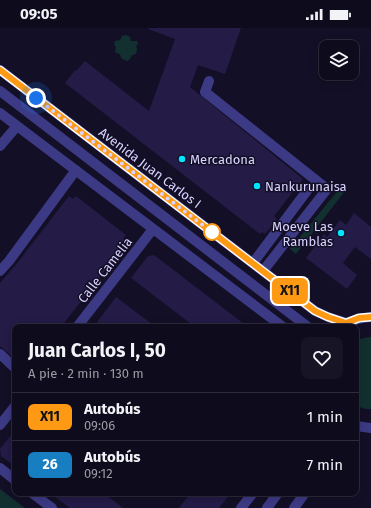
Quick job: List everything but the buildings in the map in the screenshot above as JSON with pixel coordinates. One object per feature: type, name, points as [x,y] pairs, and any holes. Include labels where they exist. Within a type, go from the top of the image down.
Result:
[{"type":"street","name":"Avenida Juan Carlos I","points":[[0,70],[315,311],[341,324]]},
{"type":"street","points":[[209,81],[205,92],[327,189],[263,271]]},
{"type":"street","points":[[0,91],[304,324]]},
{"type":"street","points":[[0,112],[279,324]]},
{"type":"street","points":[[0,146],[17,126]]},
{"type":"street","points":[[0,271],[76,170]]},
{"type":"street","points":[[253,263],[309,188]]},
{"type":"street","name":"Calle Camelia","points":[[79,324],[153,229]]},
{"type":"street","points":[[345,324],[359,318],[371,317]]},
{"type":"street","points":[[0,354],[12,365]]},
{"type":"street","points":[[0,425],[12,410]]},
{"type":"street","points":[[359,428],[371,428]]},
{"type":"street","points":[[0,468],[12,478]]},
{"type":"street","points":[[36,496],[52,508]]},
{"type":"street","points":[[242,508],[251,496]]},
{"type":"street","points":[[267,508],[276,496]]},
{"type":"street","points":[[294,508],[303,496]]},
{"type":"green space","points":[[126,35],[130,37],[131,41],[137,41],[138,44],[136,46],[136,53],[127,61],[121,58],[120,54],[116,53],[116,47],[114,44],[115,41],[120,40],[122,36]]},
{"type":"green space","points":[[340,188],[345,191],[296,254],[290,249]]},
{"type":"green space","points":[[371,337],[371,409],[359,407],[359,339]]},
{"type":"green space","points":[[0,489],[25,508],[0,508]]},
{"type":"bus line","name":"X11","points":[[0,70],[315,311],[346,323],[359,318],[371,317]]},
{"type":"place","name":"Mercadona","points":[[182,159]]},
{"type":"place","name":"Nankurunaisa","points":[[257,186]]},
{"type":"place","name":"Moeve Las Ramblas","points":[[341,233]]},
{"type":"route","points":[[36,98],[217,236],[212,232]]}]
